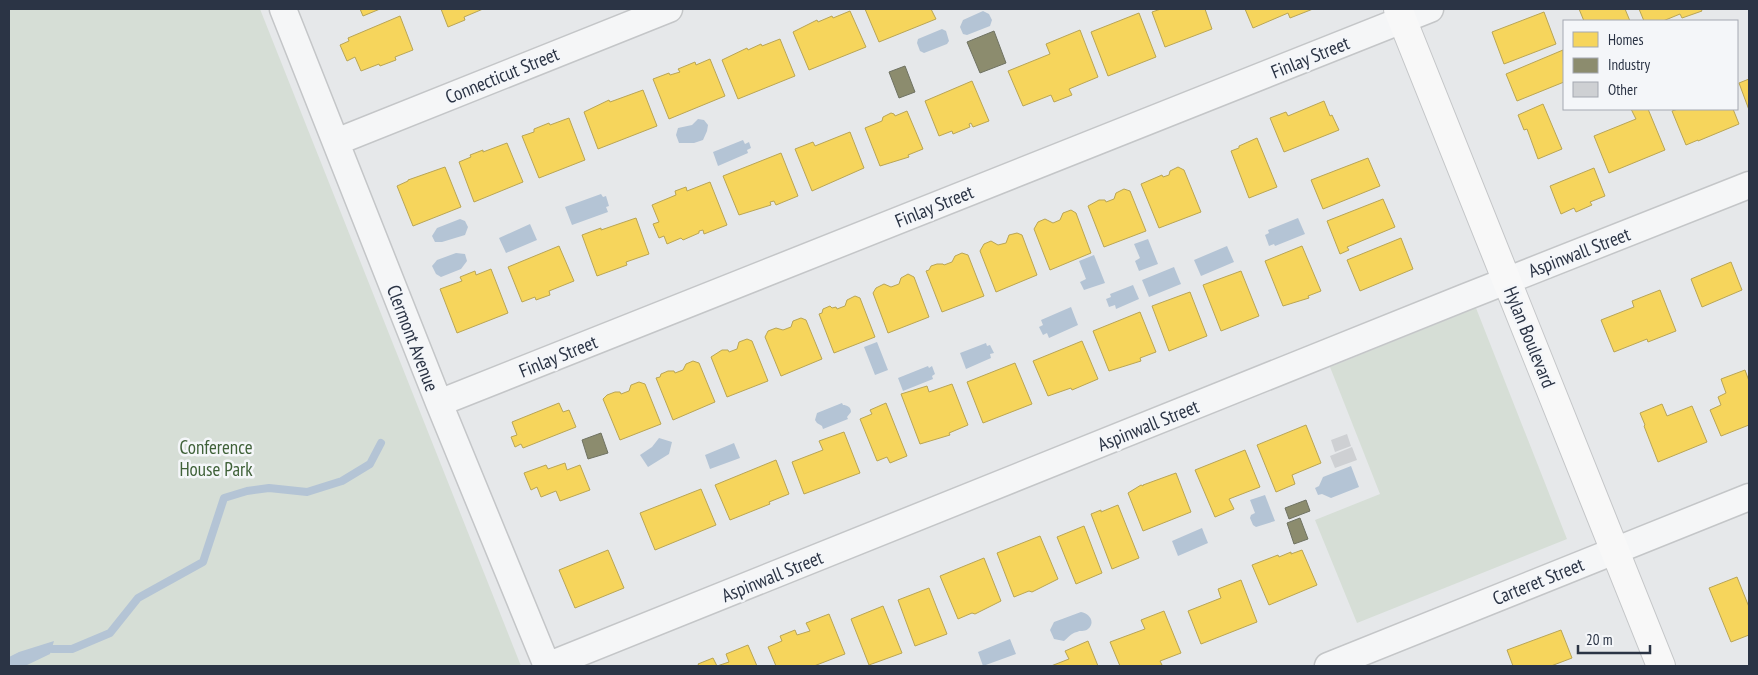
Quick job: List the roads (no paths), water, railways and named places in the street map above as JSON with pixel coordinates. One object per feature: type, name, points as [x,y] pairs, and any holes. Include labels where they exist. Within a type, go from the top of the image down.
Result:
[{"type":"street","name":"Clermont Avenue","points":[[283,9],[439,404],[547,666]]},
{"type":"street","name":"Connecticut Street","points":[[336,142],[669,9]]},
{"type":"street","name":"Finlay Street","points":[[439,404],[1401,14],[1430,9]]},
{"type":"street","name":"Hylan Boulevard","points":[[1401,14],[1661,666]]},
{"type":"street","name":"Aspinwall Street","points":[[547,666],[1507,280],[1749,185]]},
{"type":"street","name":"Carteret Street","points":[[1328,666],[1749,497]]},
{"type":"water","points":[[983,11],[989,14],[992,20],[990,26],[967,35],[963,34],[960,27],[963,20]]},
{"type":"water","points":[[942,29],[946,31],[949,41],[947,44],[924,53],[920,51],[917,43],[918,39]]},
{"type":"water","points":[[698,119],[704,120],[708,125],[703,140],[694,143],[679,143],[676,135],[678,128],[692,125]]},
{"type":"water","points":[[743,140],[745,144],[749,142],[751,148],[747,150],[748,153],[718,166],[713,152]]},
{"type":"water","points":[[601,194],[603,197],[606,196],[609,206],[606,207],[608,212],[572,225],[565,207]]},
{"type":"water","points":[[1298,218],[1305,234],[1275,246],[1274,244],[1269,246],[1265,235],[1269,233],[1268,230]]},
{"type":"water","points":[[460,219],[465,221],[468,227],[465,235],[442,242],[435,242],[432,236],[437,228]]},
{"type":"water","points":[[530,224],[537,240],[506,253],[499,238]]},
{"type":"water","points":[[1148,239],[1158,264],[1139,271],[1135,261],[1140,258],[1134,244]]},
{"type":"water","points":[[1227,246],[1234,262],[1201,276],[1194,260]]},
{"type":"water","points":[[456,253],[465,254],[467,261],[461,269],[441,277],[436,274],[432,266],[437,260]]},
{"type":"water","points":[[1094,255],[1105,283],[1084,290],[1080,282],[1086,279],[1079,261]]},
{"type":"water","points":[[1174,267],[1181,284],[1149,297],[1142,280]]},
{"type":"water","points":[[1133,285],[1139,299],[1116,309],[1115,305],[1109,307],[1106,299],[1111,297],[1110,294]]},
{"type":"water","points":[[1071,307],[1078,325],[1049,338],[1047,333],[1043,335],[1039,327],[1043,325],[1041,320]]},
{"type":"water","points":[[877,342],[888,370],[875,375],[864,347]]},
{"type":"water","points":[[986,343],[987,346],[990,345],[994,353],[990,354],[991,358],[966,369],[960,353]]},
{"type":"water","points":[[928,366],[929,368],[932,366],[935,374],[932,376],[933,379],[903,391],[898,378]]},
{"type":"water","points":[[842,403],[850,409],[851,412],[847,417],[848,419],[823,429],[815,420],[817,413]]},
{"type":"water","points":[[659,438],[672,442],[669,454],[648,467],[640,455],[652,447]]},
{"type":"water","points":[[734,443],[740,458],[710,469],[705,455]]},
{"type":"water","points":[[1351,466],[1359,487],[1331,498],[1322,494],[1318,495],[1315,488],[1319,486],[1323,477]]},
{"type":"water","points":[[1265,495],[1275,521],[1256,527],[1250,518],[1255,513],[1250,500]]},
{"type":"water","points":[[1202,528],[1208,543],[1178,556],[1172,541]]},
{"type":"water","points":[[1081,612],[1087,614],[1090,618],[1091,624],[1088,629],[1073,633],[1064,641],[1054,639],[1050,630],[1054,622]]},
{"type":"water","points":[[1010,639],[1016,654],[983,666],[978,652]]},
{"type":"water","points":[[54,641],[50,654],[25,666],[9,666],[9,657]]},
{"type":"waterway","points":[[52,649],[72,649],[110,633],[138,598],[203,562],[224,498],[247,491],[269,488],[307,492],[342,481],[370,464],[381,443]]},
{"type":"park label","name":"Conference House Park","points":[[216,458]]}]
